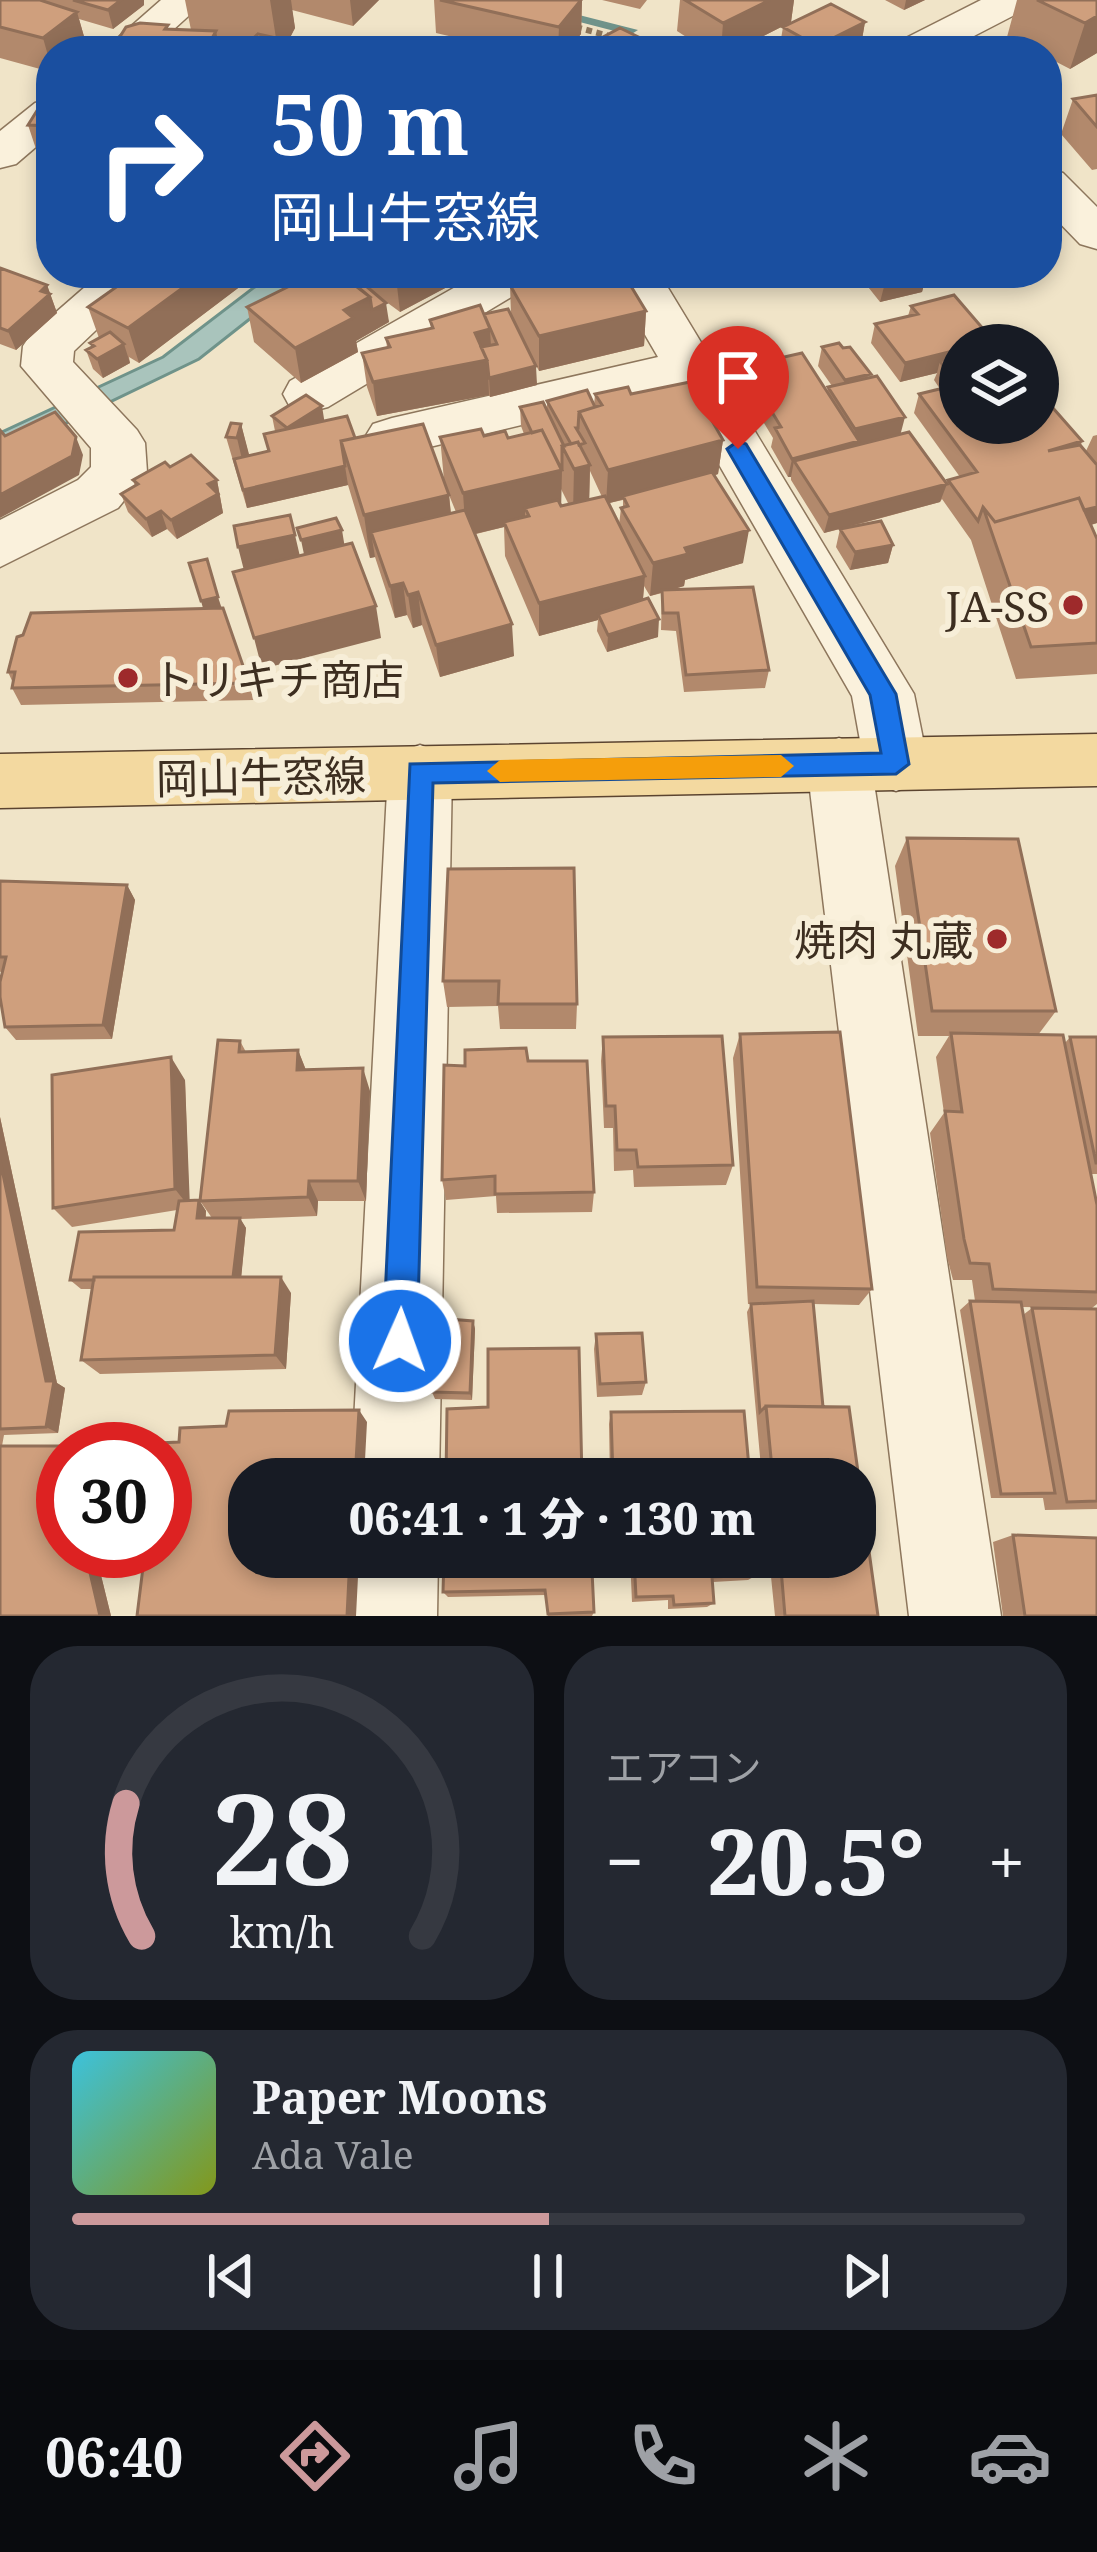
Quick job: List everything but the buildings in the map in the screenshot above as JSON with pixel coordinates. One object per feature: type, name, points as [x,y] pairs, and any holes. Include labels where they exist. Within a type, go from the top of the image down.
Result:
[{"type":"main road","name":"岡山牛窓線","points":[[0,782],[1097,760]]},
{"type":"street","points":[[142,36],[186,0]]},
{"type":"street","points":[[944,36],[1012,0]]},
{"type":"street","points":[[0,154],[36,124]]},
{"type":"street","points":[[1062,198],[1097,234]]},
{"type":"street","points":[[0,546],[98,494],[119,472],[118,443],[47,366],[49,346],[113,288]]},
{"type":"street","points":[[309,394],[490,288]]},
{"type":"street","points":[[643,288],[883,694],[867,764],[955,1616]]},
{"type":"street","points":[[392,436],[690,367]]},
{"type":"street","points":[[396,1458],[420,772]]},
{"type":"street","points":[[391,1616],[392,1578]]},
{"type":"path","points":[[556,22],[610,36]]},
{"type":"water","points":[[253,288],[289,288],[199,359],[0,455],[0,433],[163,357]]},
{"type":"waterway","points":[[501,0],[630,30]]},
{"type":"slow traffic","points":[[500,771],[781,766]]},
{"type":"place","name":"JA-SS","points":[[1073,605]]},
{"type":"place","name":"トリキチ商店","points":[[128,678]]},
{"type":"place","name":"焼肉 丸蔵","points":[[997,939]]},
{"type":"route","points":[[400,1341],[420,772],[896,764],[883,694],[738,449]]}]
